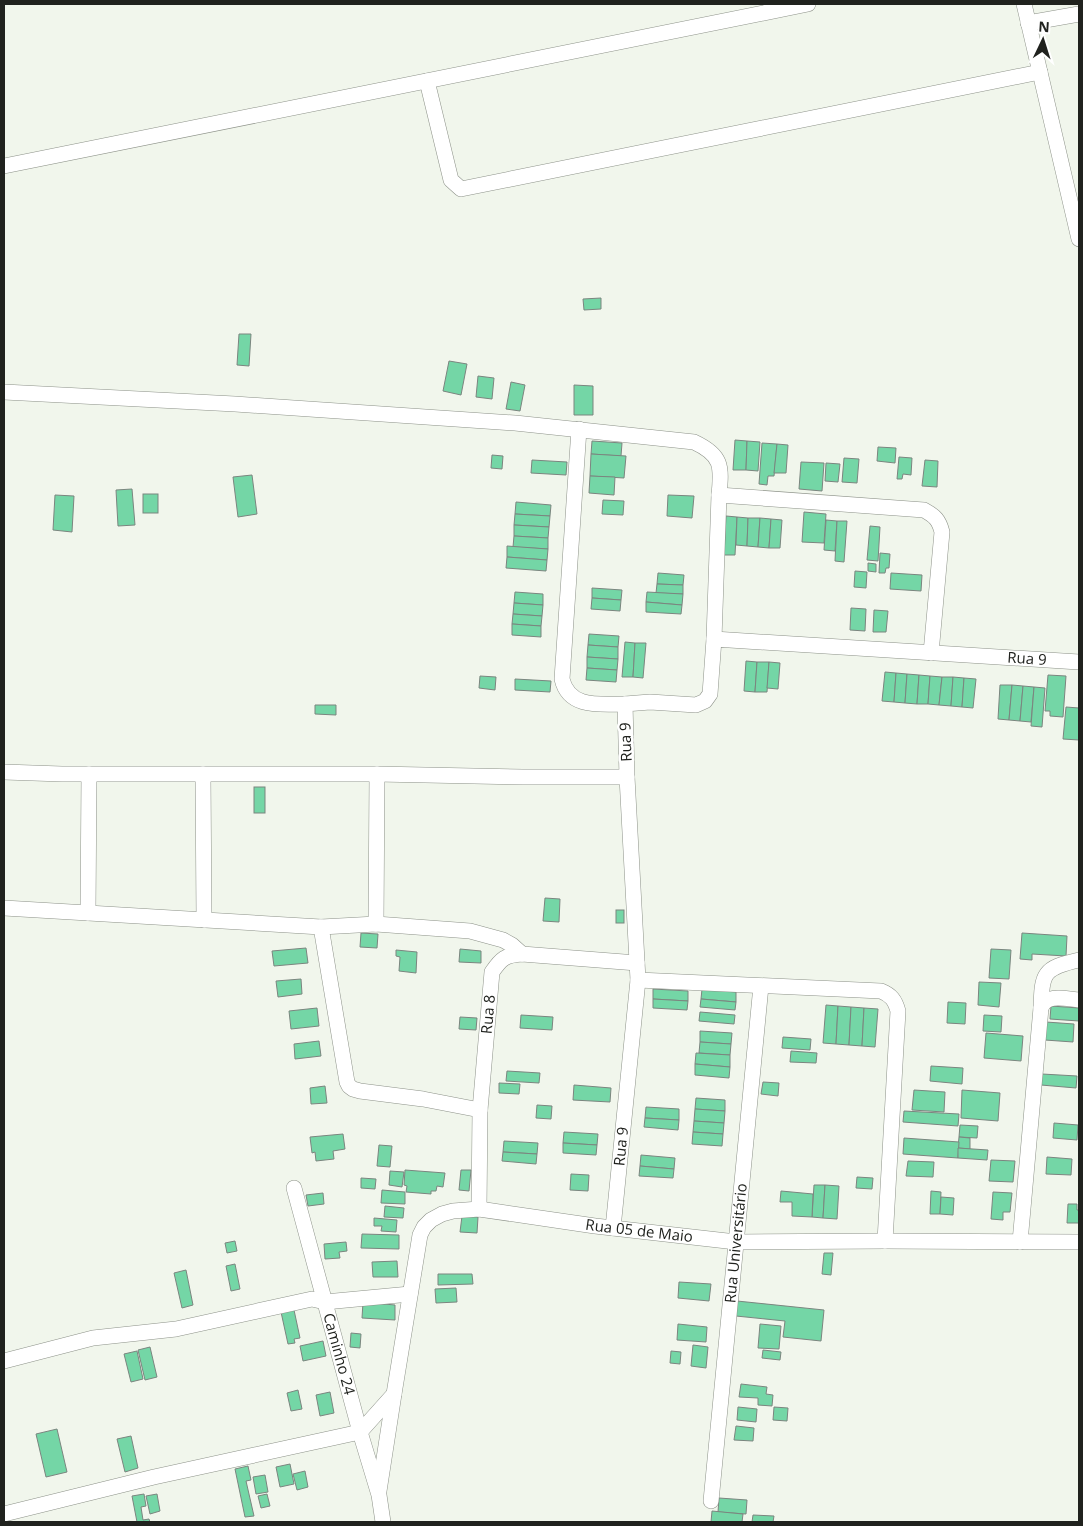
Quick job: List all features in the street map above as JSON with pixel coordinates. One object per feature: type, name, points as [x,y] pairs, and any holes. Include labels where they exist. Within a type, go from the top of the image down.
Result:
[{"type":"street","points":[[4,166],[808,4]]},
{"type":"street","points":[[1024,4],[1079,240]]},
{"type":"street","points":[[1028,23],[1079,14]]},
{"type":"street","points":[[427,81],[451,180],[461,189],[1040,72]]},
{"type":"street","points":[[4,392],[235,404],[496,422],[694,442],[704,446],[717,459],[721,476],[718,495],[714,639]]},
{"type":"street","points":[[578,429],[562,679],[568,694],[576,700],[600,704],[625,704]]},
{"type":"street","points":[[718,495],[924,510],[934,516],[940,523],[942,532],[931,654]]},
{"type":"street","name":"Rua 9","points":[[612,1228],[638,980],[625,704],[650,702],[696,705],[705,701],[710,694],[714,639],[1079,662]]},
{"type":"street","points":[[4,772],[89,774],[378,774],[523,777],[627,776]]},
{"type":"street","points":[[88,913],[89,774]]},
{"type":"street","points":[[203,774],[204,920]]},
{"type":"street","points":[[376,924],[378,774]]},
{"type":"street","points":[[4,908],[321,927],[376,924],[470,931],[494,937],[512,945],[522,954]]},
{"type":"street","points":[[321,927],[349,1086],[360,1091],[423,1099],[480,1110]]},
{"type":"street","points":[[492,972],[494,937]]},
{"type":"street","name":"Rua 8","points":[[478,1209],[480,1110],[492,972],[504,958],[522,954],[637,963]]},
{"type":"street","points":[[1020,1242],[1043,979],[1047,972],[1054,967],[1079,960]]},
{"type":"street","points":[[638,980],[881,991],[888,994],[896,1002],[898,1011],[885,1241]]},
{"type":"street","name":"Rua Universitário","points":[[711,1502],[761,986]]},
{"type":"street","points":[[1041,1008],[1044,1002],[1050,998],[1079,1000]]},
{"type":"street","name":"Caminho 24","points":[[294,1188],[360,1432],[379,1495],[383,1522]]},
{"type":"street","name":"Rua 05 de Maio","points":[[379,1495],[420,1236],[424,1227],[431,1220],[442,1214],[478,1209],[612,1228],[736,1242],[1079,1242]]},
{"type":"street","points":[[4,1361],[93,1338],[176,1329],[312,1300],[325,1302],[410,1294]]},
{"type":"street","points":[[4,1514],[154,1477],[360,1432],[394,1394]]},
{"type":"building","points":[[601,298],[601,309],[584,310],[583,299]]},
{"type":"building","points":[[239,334],[251,334],[249,366],[237,365]]},
{"type":"building","points":[[449,361],[467,364],[461,395],[443,391]]},
{"type":"building","points":[[478,376],[494,378],[492,399],[476,397]]},
{"type":"building","points":[[511,382],[525,385],[520,411],[506,409]]},
{"type":"building","points":[[574,385],[593,386],[593,415],[574,415]]},
{"type":"building","points":[[735,440],[747,441],[746,470],[733,470]]},
{"type":"building","points":[[592,441],[622,443],[621,456],[591,454]]},
{"type":"building","points":[[747,441],[760,442],[758,471],[746,470]]},
{"type":"building","points":[[762,443],[777,444],[774,476],[768,476],[767,485],[759,484]]},
{"type":"building","points":[[777,444],[788,445],[786,473],[774,473]]},
{"type":"building","points":[[878,447],[896,448],[895,463],[877,461]]},
{"type":"building","points":[[591,454],[626,456],[624,478],[590,476]]},
{"type":"building","points":[[492,455],[503,456],[502,469],[491,468]]},
{"type":"building","points":[[899,457],[912,458],[911,475],[903,474],[902,479],[897,479]]},
{"type":"building","points":[[844,458],[859,459],[857,483],[842,482]]},
{"type":"building","points":[[532,460],[567,462],[566,475],[531,473]]},
{"type":"building","points":[[925,460],[938,461],[937,487],[922,486]]},
{"type":"building","points":[[801,462],[824,463],[822,491],[799,489]]},
{"type":"building","points":[[826,463],[840,464],[838,482],[825,481]]},
{"type":"building","points":[[252,475],[257,514],[238,517],[233,477]]},
{"type":"building","points":[[590,476],[615,477],[614,495],[589,493]]},
{"type":"building","points":[[132,489],[135,525],[118,526],[116,490]]},
{"type":"building","points":[[143,494],[158,494],[158,513],[143,513]]},
{"type":"building","points":[[55,495],[74,496],[72,532],[53,530]]},
{"type":"building","points":[[668,495],[694,496],[692,518],[667,516]]},
{"type":"building","points":[[603,500],[624,501],[623,515],[602,514]]},
{"type":"building","points":[[516,502],[551,505],[550,516],[515,514]]},
{"type":"building","points":[[804,512],[826,514],[824,543],[802,542]]},
{"type":"building","points":[[515,514],[550,516],[549,527],[514,525]]},
{"type":"building","points":[[726,516],[737,517],[735,555],[724,555]]},
{"type":"building","points":[[737,517],[748,518],[747,546],[736,545]]},
{"type":"building","points":[[748,518],[760,518],[758,547],[747,546]]},
{"type":"building","points":[[760,518],[771,519],[769,548],[758,547]]},
{"type":"building","points":[[771,519],[782,520],[780,548],[769,548]]},
{"type":"building","points":[[826,520],[837,521],[835,551],[824,550]]},
{"type":"building","points":[[837,521],[847,521],[844,562],[835,561]]},
{"type":"building","points":[[514,525],[549,527],[548,538],[514,536]]},
{"type":"building","points":[[870,526],[880,527],[878,561],[867,560]]},
{"type":"building","points":[[514,536],[548,538],[548,549],[513,547]]},
{"type":"building","points":[[507,546],[548,549],[547,560],[507,557]]},
{"type":"building","points":[[880,553],[890,554],[889,568],[886,568],[885,573],[879,573]]},
{"type":"building","points":[[507,557],[547,560],[546,571],[506,568]]},
{"type":"building","points":[[868,563],[876,564],[876,572],[868,571]]},
{"type":"building","points":[[855,571],[867,572],[866,588],[854,587]]},
{"type":"building","points":[[658,573],[684,575],[683,585],[657,584]]},
{"type":"building","points":[[891,573],[922,575],[921,591],[890,589]]},
{"type":"building","points":[[657,584],[683,585],[683,594],[656,593]]},
{"type":"building","points":[[592,588],[622,590],[621,600],[592,598]]},
{"type":"building","points":[[515,592],[543,594],[543,605],[514,603]]},
{"type":"building","points":[[647,592],[683,594],[682,605],[646,602]]},
{"type":"building","points":[[592,598],[621,600],[620,611],[591,609]]},
{"type":"building","points":[[646,602],[682,605],[681,614],[646,612]]},
{"type":"building","points":[[514,603],[543,605],[542,616],[513,614]]},
{"type":"building","points":[[851,608],[866,609],[865,631],[850,630]]},
{"type":"building","points":[[874,610],[888,611],[886,632],[873,632]]},
{"type":"building","points":[[513,614],[542,616],[541,626],[512,624]]},
{"type":"building","points":[[512,624],[541,626],[541,637],[512,635]]},
{"type":"building","points":[[589,634],[619,636],[618,647],[588,645]]},
{"type":"building","points":[[625,642],[635,643],[633,677],[622,677]]},
{"type":"building","points":[[635,643],[646,643],[643,678],[633,677]]},
{"type":"building","points":[[588,645],[618,647],[618,659],[587,657]]},
{"type":"building","points":[[587,657],[618,659],[617,670],[587,668]]},
{"type":"building","points":[[746,661],[757,662],[755,692],[744,691]]},
{"type":"building","points":[[757,662],[769,662],[767,692],[755,692]]},
{"type":"building","points":[[769,662],[780,663],[778,689],[767,688]]},
{"type":"building","points":[[587,668],[617,670],[616,682],[586,680]]},
{"type":"building","points":[[885,672],[896,673],[894,702],[882,701]]},
{"type":"building","points":[[896,673],[907,674],[905,703],[894,702]]},
{"type":"building","points":[[907,674],[919,675],[917,704],[905,703]]},
{"type":"building","points":[[919,675],[930,676],[928,704],[917,704]]},
{"type":"building","points":[[1048,675],[1066,676],[1063,717],[1050,716],[1050,711],[1045,711]]},
{"type":"building","points":[[480,676],[496,677],[495,690],[479,688]]},
{"type":"building","points":[[930,676],[942,677],[939,705],[928,704]]},
{"type":"building","points":[[942,677],[953,677],[951,706],[939,705]]},
{"type":"building","points":[[953,677],[964,678],[962,707],[951,706]]},
{"type":"building","points":[[964,678],[976,679],[973,708],[962,707]]},
{"type":"building","points":[[515,679],[551,681],[550,692],[515,690]]},
{"type":"building","points":[[1000,685],[1012,685],[1009,720],[998,719]]},
{"type":"building","points":[[1012,685],[1023,686],[1020,721],[1009,720]]},
{"type":"building","points":[[1023,686],[1034,687],[1031,722],[1020,721]]},
{"type":"building","points":[[1034,687],[1045,688],[1042,727],[1031,726]]},
{"type":"building","points":[[315,705],[336,705],[336,715],[315,714]]},
{"type":"building","points":[[1066,707],[1079,708],[1079,740],[1063,739]]},
{"type":"building","points":[[254,787],[265,787],[265,813],[254,813]]},
{"type":"building","points":[[545,898],[560,899],[559,922],[543,921]]},
{"type":"building","points":[[616,910],[624,910],[624,923],[616,923]]},
{"type":"building","points":[[361,933],[378,934],[377,948],[360,947]]},
{"type":"building","points":[[1022,933],[1067,936],[1066,956],[1032,954],[1032,960],[1020,959]]},
{"type":"building","points":[[306,948],[308,963],[274,966],[272,951]]},
{"type":"building","points":[[460,949],[481,951],[481,963],[459,962]]},
{"type":"building","points":[[991,949],[1011,950],[1009,979],[989,978]]},
{"type":"building","points":[[396,950],[417,952],[416,973],[399,971],[400,957],[396,956]]},
{"type":"building","points":[[301,979],[302,994],[278,997],[276,981]]},
{"type":"building","points":[[979,982],[1001,983],[999,1007],[978,1005]]},
{"type":"building","points":[[653,989],[688,991],[688,1001],[653,999]]},
{"type":"building","points":[[702,989],[736,992],[736,1002],[701,999]]},
{"type":"building","points":[[653,999],[688,1001],[687,1010],[653,1008]]},
{"type":"building","points":[[701,999],[736,1002],[735,1010],[700,1007]]},
{"type":"building","points":[[948,1002],[966,1003],[965,1024],[947,1023]]},
{"type":"building","points":[[826,1005],[838,1006],[836,1044],[823,1043]]},
{"type":"building","points":[[838,1006],[851,1007],[849,1045],[836,1044]]},
{"type":"building","points":[[1051,1006],[1079,1008],[1079,1021],[1050,1019]]},
{"type":"building","points":[[851,1007],[864,1008],[862,1046],[849,1045]]},
{"type":"building","points":[[317,1008],[319,1026],[291,1029],[289,1011]]},
{"type":"building","points":[[864,1008],[878,1009],[875,1047],[862,1046]]},
{"type":"building","points":[[700,1012],[735,1015],[734,1024],[699,1021]]},
{"type":"building","points":[[521,1015],[553,1017],[552,1030],[520,1028]]},
{"type":"building","points":[[984,1015],[1002,1016],[1001,1032],[983,1031]]},
{"type":"building","points":[[460,1017],[477,1018],[476,1030],[459,1029]]},
{"type":"building","points":[[1046,1022],[1074,1024],[1073,1042],[1045,1040]]},
{"type":"building","points":[[700,1031],[732,1033],[731,1044],[700,1042]]},
{"type":"building","points":[[986,1033],[1023,1036],[1021,1061],[984,1058]]},
{"type":"building","points":[[783,1037],[811,1039],[810,1050],[782,1048]]},
{"type":"building","points":[[319,1041],[321,1056],[295,1059],[294,1044]]},
{"type":"building","points":[[700,1042],[731,1044],[730,1055],[699,1053]]},
{"type":"building","points":[[791,1051],[817,1053],[816,1063],[790,1062]]},
{"type":"building","points":[[696,1053],[730,1055],[730,1067],[695,1064]]},
{"type":"building","points":[[695,1064],[730,1067],[729,1078],[695,1075]]},
{"type":"building","points":[[931,1066],[963,1068],[962,1084],[930,1081]]},
{"type":"building","points":[[507,1071],[540,1073],[539,1083],[506,1081]]},
{"type":"building","points":[[1042,1074],[1077,1076],[1076,1088],[1041,1085]]},
{"type":"building","points":[[763,1082],[779,1083],[778,1096],[761,1094]]},
{"type":"building","points":[[499,1083],[520,1084],[519,1094],[499,1093]]},
{"type":"building","points":[[574,1085],[611,1088],[610,1102],[573,1100]]},
{"type":"building","points":[[325,1086],[327,1103],[311,1104],[310,1088]]},
{"type":"building","points":[[914,1090],[945,1092],[944,1112],[912,1110]]},
{"type":"building","points":[[962,1090],[1000,1093],[998,1121],[961,1118]]},
{"type":"building","points":[[696,1098],[725,1100],[725,1111],[695,1109]]},
{"type":"building","points":[[537,1105],[552,1106],[551,1119],[536,1118]]},
{"type":"building","points":[[646,1107],[679,1109],[679,1120],[645,1118]]},
{"type":"building","points":[[695,1109],[725,1111],[724,1123],[694,1121]]},
{"type":"building","points":[[904,1111],[959,1114],[958,1126],[903,1122]]},
{"type":"building","points":[[645,1118],[679,1120],[678,1130],[644,1127]]},
{"type":"building","points":[[694,1121],[724,1123],[723,1134],[693,1132]]},
{"type":"building","points":[[1054,1123],[1078,1125],[1077,1140],[1053,1138]]},
{"type":"building","points":[[960,1125],[978,1126],[977,1138],[959,1137]]},
{"type":"building","points":[[564,1132],[598,1134],[597,1145],[563,1143]]},
{"type":"building","points":[[693,1132],[723,1134],[722,1146],[692,1144]]},
{"type":"building","points":[[343,1134],[345,1149],[333,1151],[334,1159],[316,1161],[315,1152],[312,1153],[310,1137]]},
{"type":"building","points":[[959,1137],[970,1138],[970,1149],[958,1148]]},
{"type":"building","points":[[904,1138],[959,1142],[958,1158],[903,1154]]},
{"type":"building","points":[[504,1141],[538,1143],[537,1154],[503,1152]]},
{"type":"building","points":[[563,1143],[597,1145],[596,1155],[563,1153]]},
{"type":"building","points":[[379,1145],[392,1146],[390,1167],[377,1166]]},
{"type":"building","points":[[958,1148],[988,1150],[987,1160],[958,1158]]},
{"type":"building","points":[[503,1152],[537,1154],[536,1164],[502,1161]]},
{"type":"building","points":[[641,1155],[675,1158],[674,1169],[640,1166]]},
{"type":"building","points":[[1047,1157],[1072,1159],[1071,1175],[1046,1174]]},
{"type":"building","points":[[991,1160],[1015,1161],[1013,1182],[989,1181]]},
{"type":"building","points":[[908,1161],[934,1162],[933,1177],[906,1176]]},
{"type":"building","points":[[640,1166],[674,1169],[673,1178],[639,1176]]},
{"type":"building","points":[[405,1170],[445,1173],[443,1187],[437,1186],[436,1191],[431,1191],[431,1194],[406,1192],[407,1186],[404,1185]]},
{"type":"building","points":[[461,1170],[471,1170],[469,1191],[459,1190]]},
{"type":"building","points":[[390,1171],[404,1172],[402,1187],[389,1185]]},
{"type":"building","points":[[571,1174],[589,1175],[588,1191],[570,1190]]},
{"type":"building","points":[[857,1177],[873,1178],[872,1189],[856,1188]]},
{"type":"building","points":[[361,1178],[376,1179],[375,1189],[361,1188]]},
{"type":"building","points":[[814,1185],[825,1185],[823,1218],[812,1217]]},
{"type":"building","points":[[825,1185],[839,1186],[837,1219],[823,1218]]},
{"type":"building","points":[[382,1190],[405,1192],[405,1204],[381,1203]]},
{"type":"building","points":[[781,1191],[813,1194],[812,1217],[792,1216],[792,1202],[780,1202]]},
{"type":"building","points":[[931,1191],[941,1192],[940,1214],[930,1214]]},
{"type":"building","points":[[993,1192],[1012,1193],[1010,1212],[1003,1212],[1003,1220],[991,1219]]},
{"type":"building","points":[[323,1193],[324,1204],[308,1206],[306,1195]]},
{"type":"building","points":[[941,1197],[954,1198],[953,1215],[940,1214]]},
{"type":"building","points":[[1068,1204],[1077,1204],[1079,1223],[1067,1223]]},
{"type":"building","points":[[385,1206],[404,1208],[403,1218],[384,1217]]},
{"type":"building","points":[[462,1216],[478,1217],[477,1233],[460,1232]]},
{"type":"building","points":[[374,1218],[397,1220],[396,1232],[381,1231],[382,1226],[374,1226]]},
{"type":"building","points":[[362,1234],[399,1235],[399,1249],[361,1248]]},
{"type":"building","points":[[235,1241],[237,1251],[227,1253],[225,1243]]},
{"type":"building","points":[[346,1242],[347,1251],[339,1252],[340,1258],[325,1259],[324,1244]]},
{"type":"building","points":[[824,1253],[833,1253],[831,1275],[822,1274]]},
{"type":"building","points":[[397,1261],[398,1277],[373,1277],[372,1262]]},
{"type":"building","points":[[235,1264],[240,1289],[231,1291],[226,1266]]},
{"type":"building","points":[[186,1270],[193,1305],[182,1308],[174,1273]]},
{"type":"building","points":[[438,1274],[472,1274],[473,1284],[438,1285]]},
{"type":"building","points":[[679,1282],[711,1284],[709,1301],[678,1298]]},
{"type":"building","points":[[456,1288],[457,1302],[436,1303],[435,1289]]},
{"type":"building","points":[[737,1301],[824,1310],[821,1341],[783,1337],[785,1321],[736,1316]]},
{"type":"building","points":[[363,1302],[395,1305],[395,1320],[362,1318]]},
{"type":"building","points":[[294,1310],[300,1338],[294,1339],[295,1343],[288,1344],[281,1312]]},
{"type":"building","points":[[678,1324],[707,1327],[706,1342],[677,1340]]},
{"type":"building","points":[[760,1324],[781,1326],[779,1349],[758,1348]]},
{"type":"building","points":[[351,1333],[361,1334],[360,1348],[350,1347]]},
{"type":"building","points":[[323,1341],[326,1356],[303,1361],[300,1346]]},
{"type":"building","points":[[693,1345],[708,1347],[706,1368],[691,1366]]},
{"type":"building","points":[[150,1347],[157,1377],[145,1380],[138,1350]]},
{"type":"building","points":[[763,1350],[781,1352],[780,1360],[762,1358]]},
{"type":"building","points":[[137,1351],[143,1379],[131,1382],[124,1354]]},
{"type":"building","points":[[671,1351],[681,1352],[680,1364],[670,1363]]},
{"type":"building","points":[[741,1384],[767,1387],[766,1394],[773,1395],[772,1406],[758,1405],[758,1398],[739,1397]]},
{"type":"building","points":[[298,1390],[302,1409],[291,1411],[287,1393]]},
{"type":"building","points":[[330,1392],[334,1413],[320,1416],[316,1395]]},
{"type":"building","points":[[738,1407],[757,1409],[756,1422],[737,1420]]},
{"type":"building","points":[[774,1407],[788,1408],[787,1421],[773,1420]]},
{"type":"building","points":[[736,1426],[754,1428],[753,1441],[734,1440]]},
{"type":"building","points":[[57,1429],[67,1472],[46,1477],[36,1434]]},
{"type":"building","points":[[131,1436],[138,1468],[125,1472],[117,1439]]},
{"type":"building","points":[[290,1464],[294,1484],[280,1487],[276,1467]]},
{"type":"building","points":[[248,1466],[251,1480],[246,1481],[254,1516],[245,1517],[235,1469]]},
{"type":"building","points":[[305,1471],[308,1487],[297,1490],[293,1474]]},
{"type":"building","points":[[265,1475],[268,1492],[256,1494],[253,1477]]},
{"type":"building","points":[[144,1494],[146,1506],[141,1507],[143,1520],[149,1519],[150,1522],[137,1522],[132,1496]]},
{"type":"building","points":[[157,1494],[160,1511],[150,1514],[146,1496]]},
{"type":"building","points":[[267,1494],[270,1506],[261,1508],[258,1496]]},
{"type":"building","points":[[719,1498],[747,1500],[746,1514],[718,1512]]},
{"type":"building","points":[[712,1511],[743,1514],[742,1522],[711,1522]]},
{"type":"building","points":[[753,1515],[774,1516],[773,1522],[752,1522]]}]
